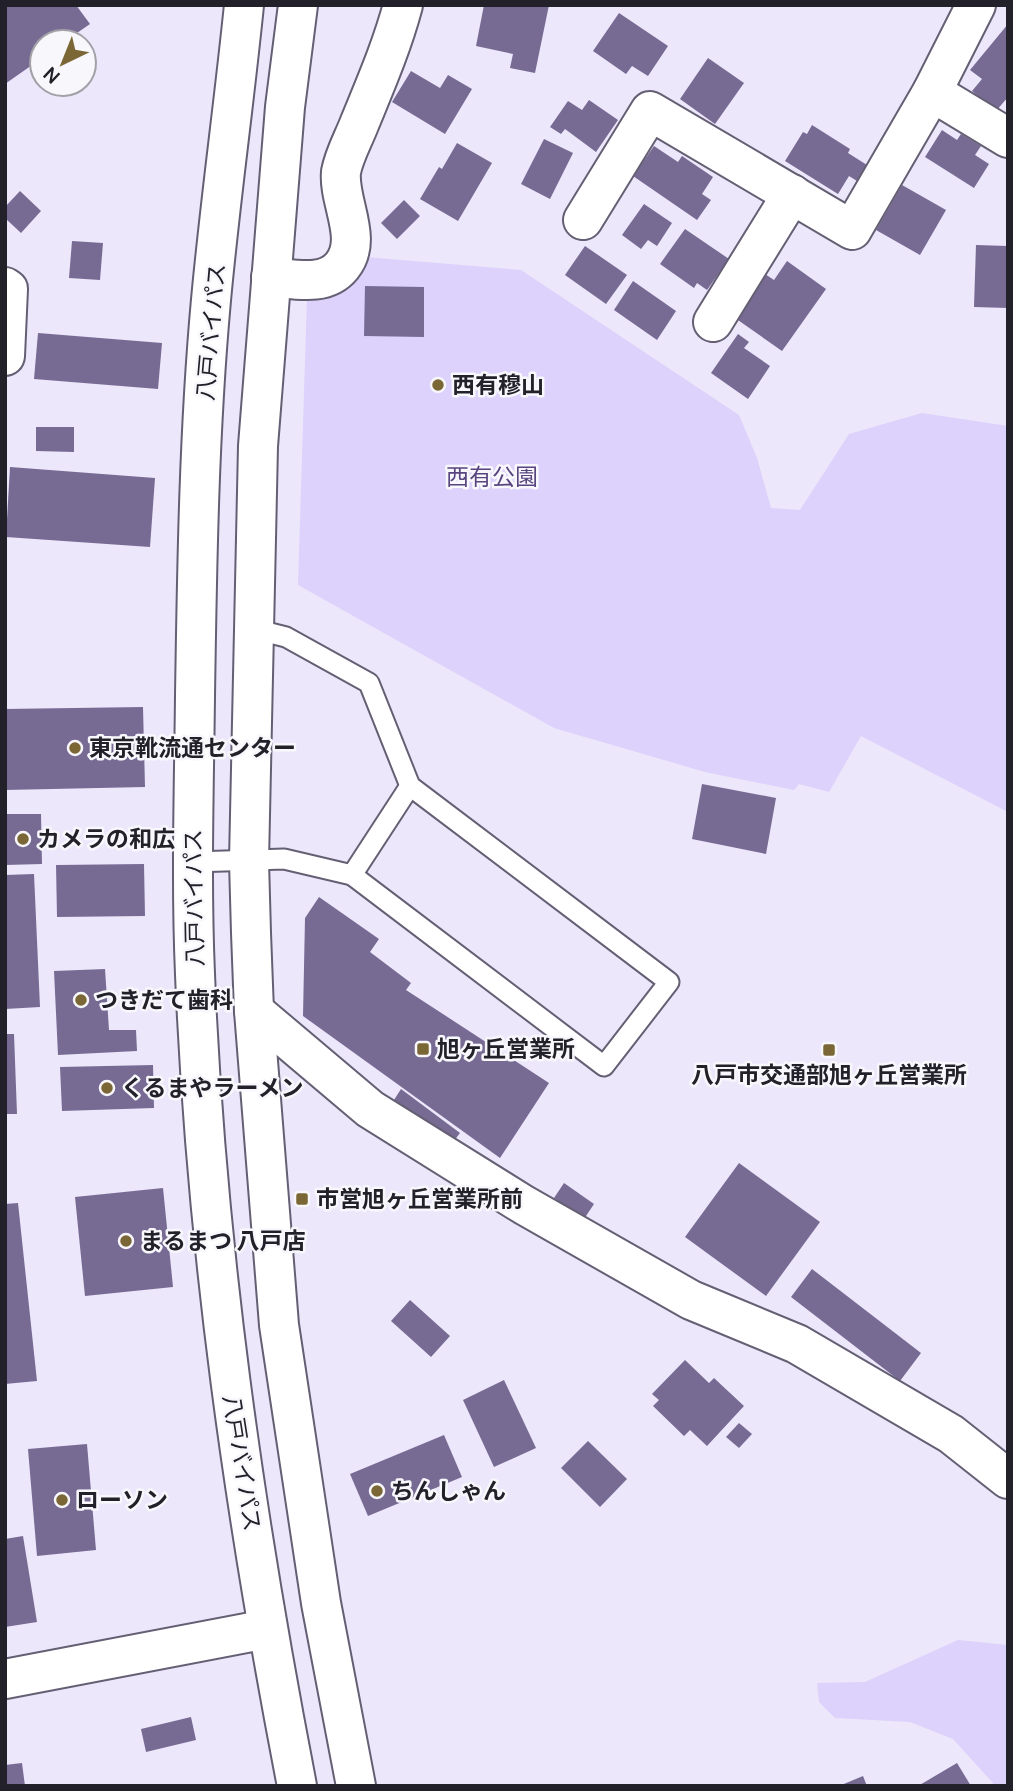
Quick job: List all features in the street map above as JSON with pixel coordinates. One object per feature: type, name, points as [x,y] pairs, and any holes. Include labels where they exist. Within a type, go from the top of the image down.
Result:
[{"type":"main road","name":"八戸バイパス","points":[[244,5],[211,301],[200,485],[192,862],[194,971],[206,1167],[229,1381],[267,1629],[298,1786]]},
{"type":"main road","points":[[298,5],[285,107],[258,446],[249,861],[254,1011],[279,1325],[321,1603],[356,1786]]},
{"type":"main road","points":[[271,277],[300,280],[328,278],[344,264],[350,250],[351,236],[342,188],[343,162],[394,39],[403,5]]},
{"type":"main road","points":[[583,220],[650,111],[852,230],[932,92],[976,5]]},
{"type":"main road","points":[[932,92],[1008,138]]},
{"type":"main road","points":[[713,321],[792,194]]},
{"type":"main road","points":[[5,287],[8,289],[5,356]]},
{"type":"main road","points":[[254,1011],[370,1109],[469,1171],[691,1300],[797,1344],[951,1434],[1008,1479]]},
{"type":"main road","points":[[5,1679],[267,1629]]},
{"type":"lane","points":[[192,862],[284,859],[352,875],[604,1066],[669,982],[410,786],[369,683],[286,637],[254,629]]},
{"type":"lane","points":[[352,875],[410,786]]},
{"type":"green space","name":"西有公園","points":[[365,257],[521,270],[739,415],[757,458],[771,508],[800,510],[849,434],[922,413],[1008,426],[1008,812],[861,736],[829,792],[799,784],[794,790],[705,772],[554,728],[298,585],[307,297]]},
{"type":"green space","points":[[958,1640],[1008,1645],[1008,1786],[991,1786],[993,1783],[953,1739],[910,1722],[835,1718],[819,1702],[817,1683],[865,1682]]},
{"type":"building","points":[[5,5],[76,5],[90,24],[84,28],[28,28],[28,68],[5,84]]},
{"type":"building","points":[[484,5],[549,5],[535,73],[510,68],[513,54],[476,46]]},
{"type":"building","points":[[619,13],[668,46],[648,76],[632,66],[626,74],[593,51]]},
{"type":"building","points":[[1008,24],[1008,97],[996,111],[972,91],[982,79],[970,70]]},
{"type":"building","points":[[708,58],[744,83],[715,124],[680,99]]},
{"type":"building","points":[[411,71],[440,88],[448,75],[472,89],[445,134],[392,102]]},
{"type":"building","points":[[589,100],[618,120],[596,152],[565,129],[561,134],[550,127],[568,101],[582,110]]},
{"type":"building","points":[[812,125],[850,149],[848,153],[867,165],[857,181],[849,176],[838,194],[785,161],[803,132],[807,134]]},
{"type":"building","points":[[942,130],[957,140],[961,134],[981,146],[975,155],[989,164],[974,188],[925,157]]},
{"type":"building","points":[[544,139],[573,153],[550,199],[521,184]]},
{"type":"building","points":[[457,143],[492,163],[458,221],[420,199]]},
{"type":"building","points":[[654,146],[678,162],[682,156],[713,177],[702,194],[711,200],[697,220],[633,176]]},
{"type":"building","points":[[902,185],[946,210],[920,255],[876,230]]},
{"type":"building","points":[[20,191],[41,211],[21,233],[5,218],[5,207]]},
{"type":"building","points":[[404,200],[420,216],[397,239],[381,223]]},
{"type":"building","points":[[644,204],[672,223],[657,246],[648,240],[641,249],[622,235]]},
{"type":"building","points":[[685,229],[729,259],[707,290],[697,283],[694,288],[660,264]]},
{"type":"building","points":[[72,241],[103,243],[100,280],[69,278]]},
{"type":"building","points":[[976,245],[1008,246],[1008,308],[974,307]]},
{"type":"building","points":[[585,246],[627,275],[606,304],[565,275]]},
{"type":"building","points":[[787,261],[826,289],[782,351],[735,318],[765,274],[774,280]]},
{"type":"building","points":[[633,281],[676,311],[657,340],[614,310]]},
{"type":"building","points":[[365,286],[424,287],[424,337],[364,336]]},
{"type":"building","points":[[38,333],[162,343],[158,389],[34,379]]},
{"type":"building","points":[[738,334],[749,342],[744,348],[770,366],[748,399],[711,373]]},
{"type":"building","points":[[36,427],[74,427],[74,452],[36,451]]},
{"type":"building","points":[[10,467],[155,478],[150,547],[6,537]]},
{"type":"building","name":"東京靴流通センター","points":[[143,707],[145,787],[5,790],[5,709]]},
{"type":"building","points":[[702,784],[776,798],[766,854],[692,839]]},
{"type":"building","name":"カメラの和広","points":[[5,814],[41,814],[42,864],[5,865]]},
{"type":"building","points":[[144,864],[145,916],[57,917],[56,865]]},
{"type":"building","points":[[34,874],[40,1007],[5,1009],[5,875]]},
{"type":"building","name":"旭ヶ丘営業所","points":[[319,897],[379,939],[370,952],[411,983],[406,990],[549,1083],[500,1158],[303,1016],[305,918]]},
{"type":"building","name":"つきだて歯科","points":[[105,969],[109,1030],[136,1030],[137,1051],[58,1055],[54,971]]},
{"type":"building","points":[[5,1034],[14,1034],[17,1114],[5,1114]]},
{"type":"building","name":"くるまやラーメン","points":[[153,1065],[154,1108],[62,1111],[60,1067]]},
{"type":"building","points":[[401,1089],[460,1133],[453,1142],[394,1100]]},
{"type":"building","points":[[739,1163],[820,1222],[766,1296],[685,1237]]},
{"type":"building","points":[[564,1183],[594,1204],[584,1219],[554,1198]]},
{"type":"building","points":[[163,1188],[173,1287],[85,1296],[75,1197]]},
{"type":"building","points":[[18,1203],[37,1381],[5,1384],[5,1204]]},
{"type":"building","points":[[812,1269],[921,1353],[900,1381],[791,1297]]},
{"type":"building","points":[[410,1300],[450,1336],[431,1357],[391,1321]]},
{"type":"building","points":[[685,1360],[709,1383],[714,1378],[744,1406],[707,1446],[690,1430],[684,1436],[653,1406],[659,1400],[652,1394]]},
{"type":"building","points":[[504,1380],[536,1448],[494,1467],[463,1400]]},
{"type":"building","points":[[739,1423],[752,1434],[739,1448],[726,1437]]},
{"type":"building","points":[[444,1435],[462,1477],[368,1516],[350,1474]]},
{"type":"building","points":[[588,1441],[627,1479],[600,1507],[561,1468]]},
{"type":"building","name":"ローソン","points":[[87,1444],[96,1550],[37,1556],[28,1449]]},
{"type":"building","points":[[23,1536],[37,1622],[5,1627],[5,1539]]},
{"type":"building","points":[[191,1717],[196,1740],[146,1752],[141,1729]]},
{"type":"building","points":[[22,1763],[25,1786],[5,1786],[5,1765]]},
{"type":"building","points":[[957,1763],[971,1786],[918,1786]]},
{"type":"building","points":[[863,1776],[867,1786],[839,1786]]},
{"type":"place","name":"西有穆山","points":[[438,385]]},
{"type":"place","name":"東京靴流通センター","points":[[75,748]]},
{"type":"place","name":"カメラの和広","points":[[23,839]]},
{"type":"place","name":"つきだて歯科","points":[[81,1000]]},
{"type":"place","name":"旭ヶ丘営業所","points":[[423,1049]]},
{"type":"place","name":"八戸市交通部旭ヶ丘営業所","points":[[829,1050]]},
{"type":"place","name":"くるまやラーメン","points":[[107,1088]]},
{"type":"place","name":"市営旭ヶ丘営業所前","points":[[302,1199]]},
{"type":"place","name":"まるまつ 八戸店","points":[[126,1241]]},
{"type":"place","name":"ちんしゃん","points":[[377,1491]]},
{"type":"place","name":"ローソン","points":[[62,1500]]}]
